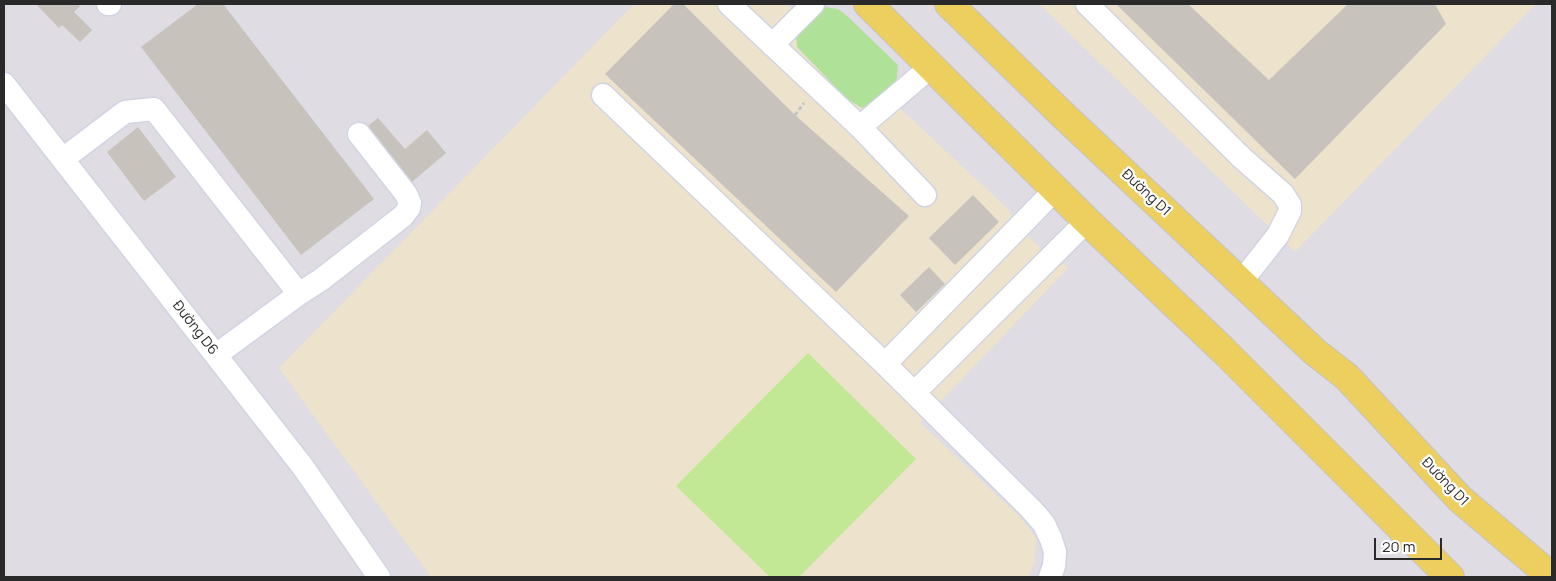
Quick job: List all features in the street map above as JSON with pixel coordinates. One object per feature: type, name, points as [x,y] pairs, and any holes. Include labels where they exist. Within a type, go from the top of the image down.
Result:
[{"type":"main road","points":[[863,4],[864,23],[919,77],[1003,158],[1033,168]]},
{"type":"main road","points":[[868,4],[1055,190],[1223,350],[1450,577]]},
{"type":"main road","name":"Đường D1","points":[[949,4],[1064,116],[1314,352],[1348,377],[1460,499],[1552,577]]},
{"type":"main road","name":"Đường D1","points":[[976,4],[1249,272],[1331,347],[1348,377]]},
{"type":"main road","points":[[1223,350],[1234,384],[1431,577]]},
{"type":"street","points":[[729,4],[860,128],[925,194]]},
{"type":"street","points":[[772,45],[813,4]]},
{"type":"street","points":[[1087,4],[1242,158],[1283,194],[1290,205],[1290,211],[1278,235],[1249,272]]},
{"type":"street","points":[[860,128],[919,77]]},
{"type":"street","name":"Đường D6","points":[[4,84],[303,467],[379,577]]},
{"type":"street","points":[[603,95],[885,364],[1031,509],[1044,524],[1055,552],[1054,566],[1050,577]]},
{"type":"street","points":[[63,158],[125,112],[154,109],[299,294]]},
{"type":"street","points":[[216,355],[337,268],[403,216],[409,208],[410,203],[406,194],[359,134]]},
{"type":"street","points":[[885,364],[1055,190]]},
{"type":"street","points":[[914,393],[1087,221]]},
{"type":"shaded area","points":[[4,4],[1552,4],[1552,577],[4,577]]},
{"type":"shaded area","points":[[634,4],[788,4],[1006,207],[1020,226],[1049,258],[1069,267],[920,423],[1018,515],[1036,537],[1034,564],[1028,577],[431,577],[279,368]]},
{"type":"shaded area","points":[[1039,4],[1536,4],[1295,252]]},
{"type":"green space","points":[[826,7],[838,9],[846,15],[898,65],[896,87],[883,99],[862,108],[847,99],[797,47],[796,35],[817,12]]},
{"type":"green space","points":[[808,353],[916,459],[799,577],[770,577],[676,486]]},
{"type":"building","points":[[36,4],[78,4],[80,6],[74,12],[92,30],[80,42],[62,25],[59,28]]},
{"type":"building","points":[[198,4],[223,4],[374,199],[301,255],[141,47]]},
{"type":"building","points":[[674,4],[683,4],[795,115],[909,216],[836,292],[605,74]]},
{"type":"building","points":[[1116,4],[1188,4],[1269,80],[1348,4],[1435,4],[1446,24],[1295,179]]},
{"type":"building","points":[[378,118],[405,149],[427,130],[446,153],[406,187],[360,132]]},
{"type":"building","points":[[138,127],[176,177],[144,201],[107,152]]},
{"type":"building","points":[[973,195],[999,222],[955,265],[929,238]]},
{"type":"building","points":[[929,267],[945,284],[916,312],[900,295]]}]
